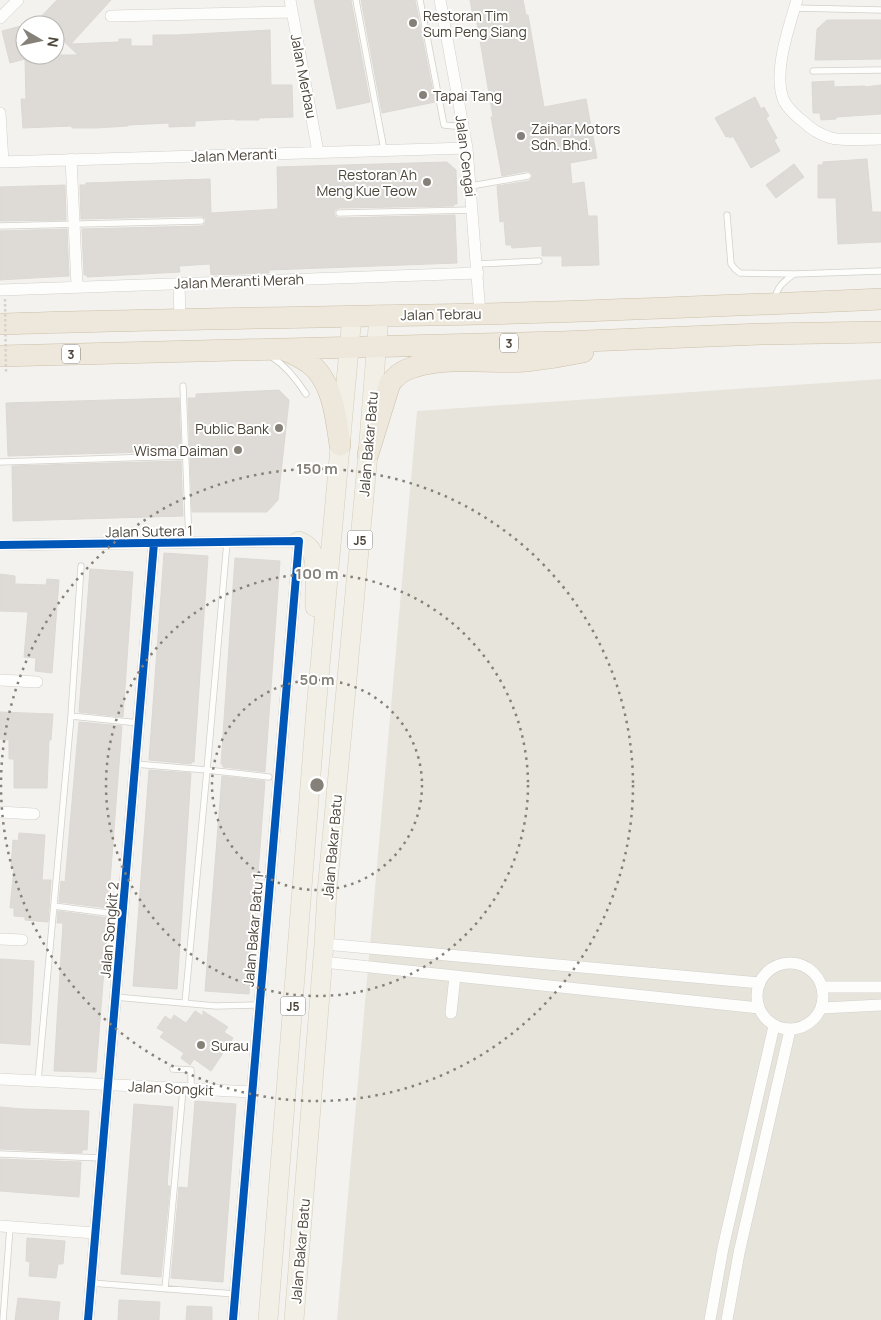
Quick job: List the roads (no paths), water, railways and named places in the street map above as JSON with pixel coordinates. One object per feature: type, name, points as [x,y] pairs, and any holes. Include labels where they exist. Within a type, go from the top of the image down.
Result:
[{"type":"highway","name":"Jalan Tebrau","points":[[0,324],[480,314],[881,299]]},
{"type":"highway","name":"3","points":[[3,365],[283,349],[881,332]]},
{"type":"highway","points":[[368,454],[390,383],[404,371],[422,364],[440,362],[526,361],[571,355],[642,338]]},
{"type":"highway","points":[[283,349],[310,364],[325,383],[334,410],[340,445]]},
{"type":"main road","name":"Jalan Bakar Batu","points":[[294,1320],[320,953],[368,454],[379,315]]},
{"type":"main road","name":"Jalan Bakar Batu","points":[[268,1320],[316,710],[352,316]]},
{"type":"main road","points":[[299,541],[305,543],[311,549],[314,559],[316,610],[323,629]]},
{"type":"main road","points":[[274,1254],[285,1163],[298,988],[308,958],[320,953],[306,938],[305,928],[314,797],[316,710]]},
{"type":"street","points":[[0,18],[18,0]]},
{"type":"street","name":"Jalan Merbau","points":[[290,0],[318,152]]},
{"type":"street","name":"Jalan Cengai","points":[[440,0],[468,148],[480,314]]},
{"type":"street","points":[[795,4],[784,44],[781,67],[781,87],[784,100],[795,116],[812,130],[833,138],[881,139]]},
{"type":"street","points":[[111,16],[292,12]]},
{"type":"street","points":[[0,113],[1,162]]},
{"type":"street","name":"Jalan Meranti","points":[[1,162],[468,148]]},
{"type":"street","points":[[71,160],[77,286]]},
{"type":"street","name":"Jalan Meranti Merah","points":[[2,294],[77,286],[179,283],[477,268]]},
{"type":"street","points":[[179,283],[180,319]]},
{"type":"street","name":"Jalan Sutera 1","points":[[0,545],[299,541]]},
{"type":"street","name":"Jalan Bakar Batu 1","points":[[233,1320],[299,541]]},
{"type":"street","name":"Jalan Songkit 2","points":[[88,1320],[154,543]]},
{"type":"street","points":[[0,680],[38,682]]},
{"type":"street","points":[[0,812],[34,814]]},
{"type":"street","points":[[0,938],[22,940]]},
{"type":"street","points":[[320,953],[455,976],[759,1008]]},
{"type":"street","points":[[320,953],[760,982]]},
{"type":"street","points":[[787,963],[798,964],[809,969],[817,977],[822,987],[822,1008],[817,1017],[809,1024],[800,1028],[790,1030],[774,1026],[759,1008],[757,991],[760,982],[766,973],[776,966],[787,963]]},
{"type":"street","points":[[451,1013],[455,976]]},
{"type":"street","points":[[822,987],[881,987]]},
{"type":"street","points":[[822,1008],[881,1005]]},
{"type":"street","points":[[710,1320],[724,1248],[774,1026]]},
{"type":"street","points":[[726,1320],[739,1254],[790,1030]]},
{"type":"street","name":"Jalan Songkit","points":[[0,1079],[252,1092]]},
{"type":"street","points":[[5,1226],[95,1233]]},
{"type":"lane","points":[[356,0],[384,150]]},
{"type":"lane","points":[[420,0],[444,124],[464,127]]},
{"type":"lane","points":[[795,4],[881,10]]},
{"type":"lane","points":[[813,71],[881,70]]},
{"type":"lane","points":[[471,186],[528,176]]},
{"type":"lane","points":[[338,213],[472,210]]},
{"type":"lane","points":[[726,215],[730,264],[740,272],[794,274],[881,271]]},
{"type":"lane","points":[[0,226],[201,221]]},
{"type":"lane","points":[[477,268],[539,261]]},
{"type":"lane","points":[[774,304],[778,287],[794,274]]},
{"type":"lane","points":[[258,350],[272,356],[284,365],[306,394]]},
{"type":"lane","points":[[183,386],[188,543]]},
{"type":"lane","points":[[0,462],[185,456]]},
{"type":"lane","points":[[185,1003],[227,542]]},
{"type":"lane","points":[[38,1081],[71,716],[81,566]]},
{"type":"lane","points":[[71,716],[139,723]]},
{"type":"lane","points":[[135,764],[269,777]]},
{"type":"lane","points":[[54,906],[122,915]]},
{"type":"lane","points":[[115,997],[216,1006],[260,1005]]},
{"type":"lane","points":[[165,1289],[187,1089],[191,1070],[173,1069]]},
{"type":"lane","points":[[0,1154],[102,1158]]},
{"type":"lane","points":[[3,1320],[5,1226]]},
{"type":"lane","points":[[91,1283],[235,1294]]},
{"type":"place","name":"Restoran Tim Sum Peng Siang","points":[[413,23]]},
{"type":"place","name":"Tapai Tang","points":[[423,95]]},
{"type":"place","name":"Zaihar Motors Sdn. Bhd.","points":[[521,136]]},
{"type":"place","name":"Restoran Ah Meng Kue Teow","points":[[427,182]]},
{"type":"place","name":"Public Bank","points":[[279,428]]},
{"type":"place","name":"Wisma Daiman","points":[[238,450]]},
{"type":"place","name":"Surau","points":[[201,1045]]}]
